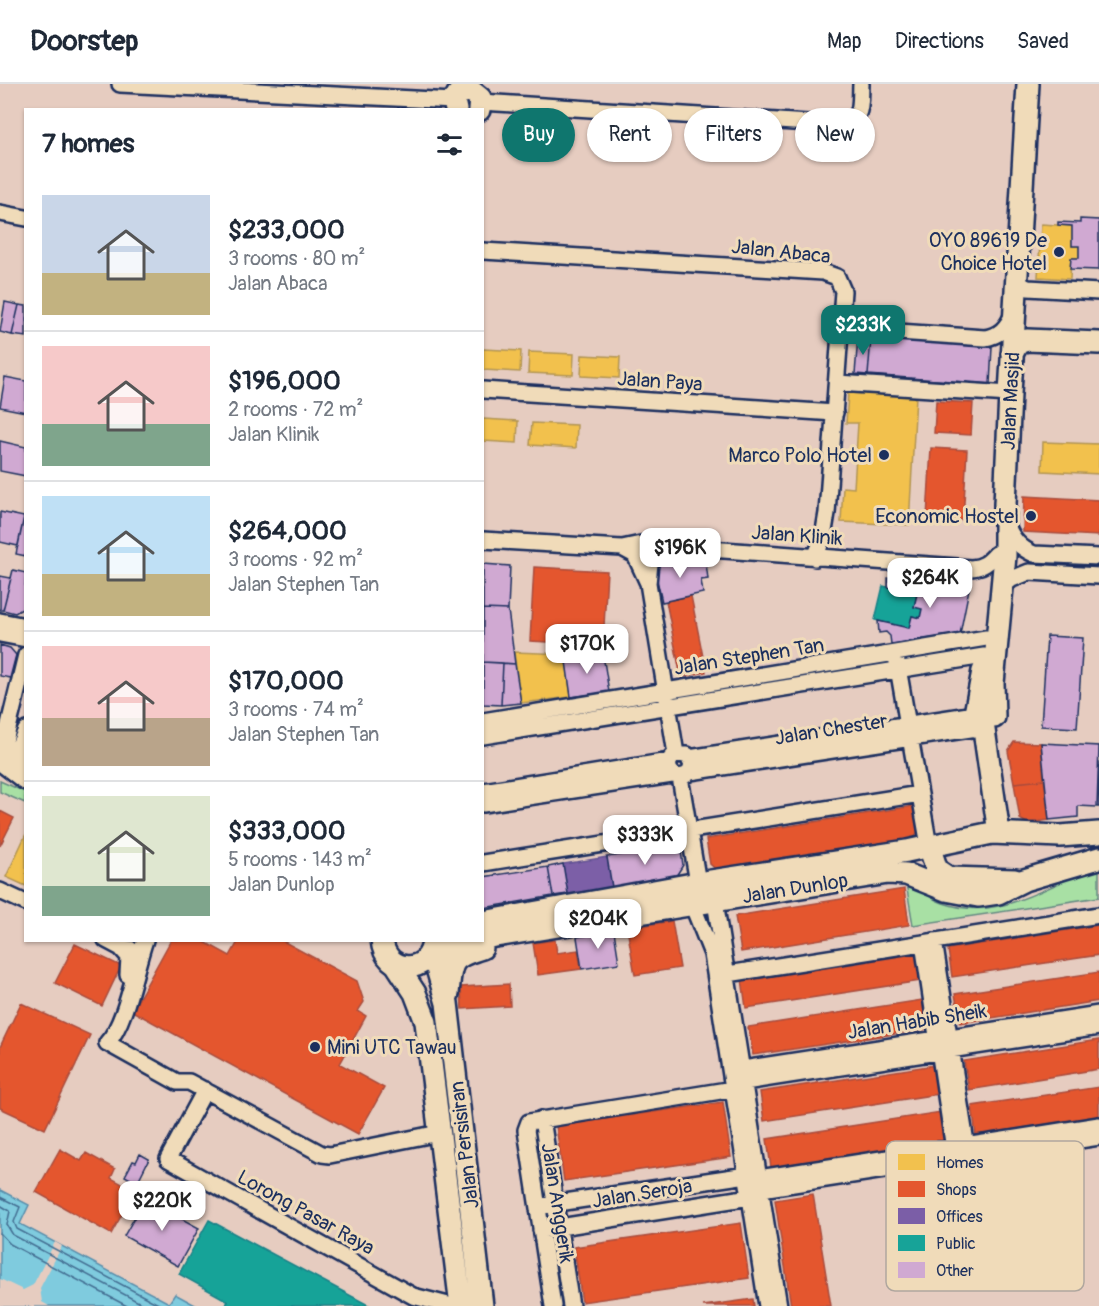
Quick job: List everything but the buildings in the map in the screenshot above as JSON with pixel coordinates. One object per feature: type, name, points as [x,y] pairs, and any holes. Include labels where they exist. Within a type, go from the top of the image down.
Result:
[{"type":"street","points":[[120,84],[253,87],[469,97],[838,125],[853,122],[857,116],[861,84]]},
{"type":"street","name":"Jalan Masjid","points":[[999,833],[983,722],[993,683],[1002,587],[1012,354],[1028,84]]},
{"type":"street","points":[[0,213],[24,218]]},
{"type":"street","name":"Jalan Abaca","points":[[484,251],[831,274],[837,277],[843,291],[828,513]]},
{"type":"street","points":[[1017,278],[1023,286],[1028,288],[1099,292]]},
{"type":"street","points":[[841,328],[985,338],[992,337],[1003,330],[1015,310]]},
{"type":"street","points":[[1012,354],[1018,343],[1027,340],[1099,343]]},
{"type":"street","points":[[837,383],[1010,394]]},
{"type":"street","name":"Jalan Paya","points":[[484,390],[835,413]]},
{"type":"street","points":[[815,558],[823,537],[828,513]]},
{"type":"street","points":[[828,513],[833,552],[842,560]]},
{"type":"street","points":[[983,722],[985,647],[1000,515],[1006,515],[1012,536],[1034,554],[1099,557]]},
{"type":"street","name":"Jalan Klinik","points":[[484,540],[622,548],[641,544],[971,568],[988,564],[996,554]]},
{"type":"street","points":[[648,583],[651,558],[655,549],[661,546]]},
{"type":"street","points":[[622,548],[635,555],[648,583],[698,883]]},
{"type":"street","points":[[1002,587],[1012,579],[1029,572],[1099,576]]},
{"type":"street","points":[[0,621],[24,626]]},
{"type":"street","points":[[0,633],[24,639]]},
{"type":"street","name":"Jalan Stephen Tan","points":[[484,736],[895,653],[985,647]]},
{"type":"street","name":"Jalan Stephen Tan","points":[[484,721],[898,669],[985,647]]},
{"type":"street","points":[[895,653],[929,846],[937,870],[949,878],[1024,880]]},
{"type":"street","points":[[11,752],[24,669]]},
{"type":"street","points":[[21,691],[17,703],[24,708]]},
{"type":"street","name":"Jalan Chester","points":[[484,791],[680,766],[983,722]]},
{"type":"street","points":[[24,733],[4,762],[24,778]]},
{"type":"street","name":"Jalan Chester","points":[[484,804],[680,766]]},
{"type":"street","points":[[0,771],[24,779]]},
{"type":"street","points":[[484,863],[920,794]]},
{"type":"street","name":"Jalan Dunlop","points":[[484,922],[698,883],[999,833],[1014,836],[1060,836],[1099,832]]},
{"type":"street","name":"Jalan Dunlop","points":[[484,938],[888,873],[906,874],[946,890],[978,896],[998,893],[1024,880],[1099,858]]},
{"type":"street","points":[[664,889],[687,894],[709,892],[715,901],[719,958],[740,1080]]},
{"type":"street","points":[[0,891],[24,902]]},
{"type":"street","points":[[692,904],[728,974],[767,1306]]},
{"type":"street","points":[[728,974],[1099,915]]},
{"type":"street","points":[[447,1003],[448,974],[455,960],[463,954],[490,945],[505,934]]},
{"type":"street","points":[[107,1043],[106,1033],[130,969],[129,957],[121,948],[110,942]]},
{"type":"street","points":[[121,948],[135,949],[144,942]]},
{"type":"street","points":[[107,1043],[119,1022],[144,942]]},
{"type":"street","points":[[383,949],[413,967],[421,964],[432,946],[458,942]]},
{"type":"street","points":[[929,942],[959,1141]]},
{"type":"street","name":"Jalan Persisiran","points":[[432,946],[441,990],[447,1003],[482,1306]]},
{"type":"street","name":"Jalan Persisiran","points":[[383,949],[415,993],[426,1022],[461,1306]]},
{"type":"street","name":"Jalan Habib Sheik","points":[[740,1080],[1099,1014]]},
{"type":"street","name":"Jalan Habib Sheik","points":[[944,1044],[1099,1027]]},
{"type":"street","points":[[107,1043],[177,1082],[189,1082],[205,1090],[322,1154],[330,1155],[440,1133],[453,1137],[465,1153]]},
{"type":"street","name":"Jalan Anggerik","points":[[553,1306],[526,1127],[531,1120],[740,1080]]},
{"type":"street","name":"Lorong Pasar Raya","points":[[205,1090],[168,1159],[413,1296],[452,1306]]},
{"type":"street","name":"Jalan Anggerik","points":[[542,1119],[571,1306]]},
{"type":"street","points":[[1017,1141],[1099,1125]]},
{"type":"street","points":[[1062,1141],[1099,1137]]},
{"type":"street","points":[[754,1185],[886,1164]]},
{"type":"street","points":[[754,1185],[779,1306]]},
{"type":"street","name":"Jalan Seroja","points":[[538,1206],[754,1185]]},
{"type":"street","name":"Jalan Seroja","points":[[541,1230],[754,1185]]},
{"type":"street","points":[[430,1300],[442,1296],[458,1283]]},
{"type":"green space","points":[[0,781],[24,792],[24,803],[0,792]]},
{"type":"green space","points":[[1099,867],[1099,897],[913,925],[906,883],[943,903],[964,908],[984,908],[1023,899]]},
{"type":"water","points":[[0,1190],[29,1205],[20,1224],[169,1303],[175,1294],[197,1306],[0,1306]]},
{"type":"pier","points":[[55,1242],[62,1246],[40,1288],[42,1302],[49,1306],[0,1306],[0,1279],[23,1290],[33,1285]]},
{"type":"place","name":"OYO 89619 De Choice Hotel","points":[[1059,252]]},
{"type":"place","name":"Marco Polo Hotel","points":[[884,455]]},
{"type":"place","name":"Economic Hostel","points":[[1031,516]]},
{"type":"place","name":"Mini UTC Tawau","points":[[315,1047]]}]
